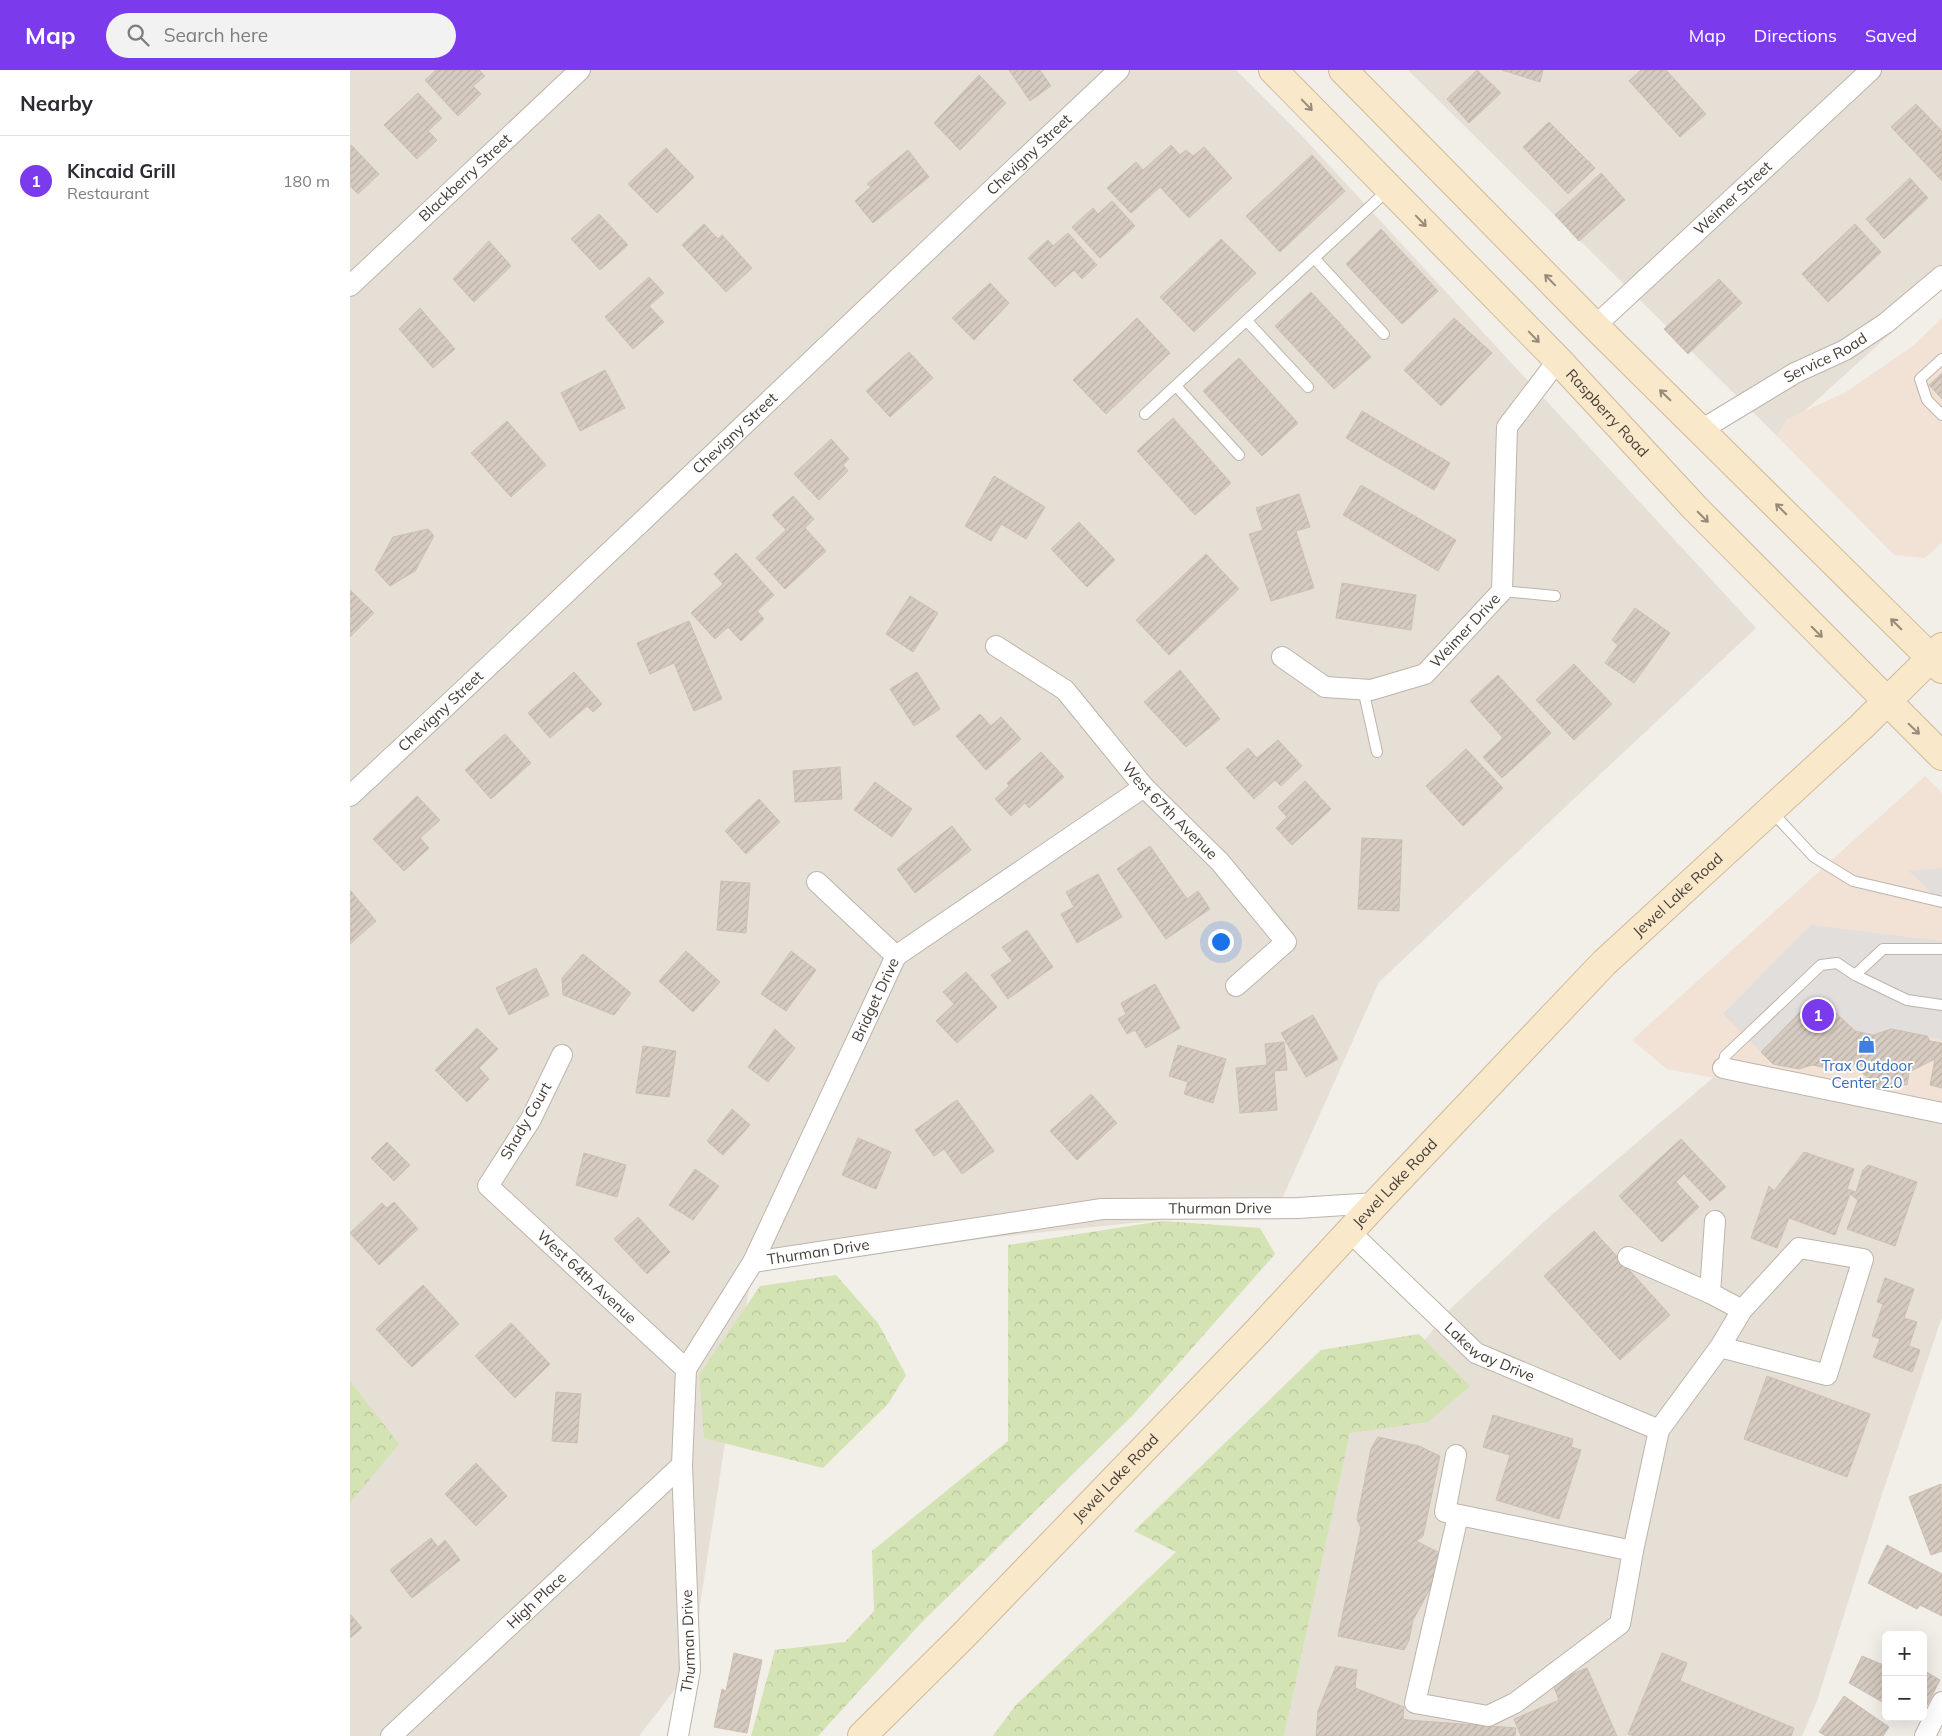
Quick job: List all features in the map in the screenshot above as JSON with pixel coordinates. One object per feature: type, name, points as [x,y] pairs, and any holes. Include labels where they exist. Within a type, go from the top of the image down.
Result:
[{"type":"main road","name":"Raspberry Road","points":[[1273,70],[1558,360],[1695,508],[1887,703],[1942,756]]},
{"type":"main road","points":[[1343,70],[1595,326],[1938,658]]},
{"type":"main road","name":"Jewel Lake Road","points":[[862,1736],[963,1636],[1256,1333],[1376,1203],[1604,963],[1938,658]]},
{"type":"street","name":"Blackberry Street","points":[[350,286],[580,70]]},
{"type":"street","name":"Chevigny Street","points":[[350,796],[620,545],[924,253],[1119,70]]},
{"type":"street","name":"Weimer Street","points":[[1595,326],[1871,70]]},
{"type":"street","name":"Service Road","points":[[1701,430],[1796,373],[1845,350],[1886,324],[1942,276]]},
{"type":"street","name":"Weimer Drive","points":[[1282,658],[1325,687],[1371,690],[1424,674],[1502,591],[1507,427],[1558,360]]},
{"type":"street","name":"West 67th Avenue","points":[[996,646],[1065,690],[1144,787],[1220,862],[1286,942],[1236,986]]},
{"type":"street","name":"Bridget Drive","points":[[752,1262],[896,956],[1144,787]]},
{"type":"street","points":[[817,882],[896,956]]},
{"type":"street","name":"Shady Court","points":[[488,1186],[531,1119],[562,1055]]},
{"type":"street","points":[[1723,1068],[1942,1113]]},
{"type":"street","name":"West 64th Avenue","points":[[488,1186],[686,1370]]},
{"type":"street","name":"Thurman Drive","points":[[678,1736],[690,1670],[682,1465],[686,1370],[752,1262],[1102,1209],[1298,1208],[1376,1203]]},
{"type":"street","points":[[1710,1293],[1715,1221]]},
{"type":"street","name":"Lakeway Drive","points":[[1350,1232],[1476,1353],[1659,1430]]},
{"type":"street","points":[[1458,1516],[1414,1703],[1488,1716],[1515,1702],[1620,1624],[1659,1430],[1720,1346],[1742,1310],[1799,1248],[1863,1258],[1827,1376],[1720,1346]]},
{"type":"street","points":[[1628,1257],[1710,1293],[1742,1310]]},
{"type":"street","points":[[1456,1455],[1445,1512],[1634,1551]]},
{"type":"street","name":"High Place","points":[[390,1736],[682,1465]]},
{"type":"street","points":[[1925,1736],[1942,1702]]},
{"type":"lane","points":[[1146,414],[1389,189]]},
{"type":"lane","points":[[1314,258],[1384,334]]},
{"type":"lane","points":[[1247,321],[1308,387]]},
{"type":"lane","points":[[1942,359],[1920,379],[1927,400],[1942,415]]},
{"type":"lane","points":[[1176,386],[1239,455]]},
{"type":"lane","points":[[1502,591],[1555,596]]},
{"type":"lane","points":[[1363,690],[1377,752]]},
{"type":"lane","points":[[1770,810],[1814,856],[1853,881],[1942,902]]},
{"type":"lane","points":[[1854,975],[1883,949],[1942,949]]},
{"type":"lane","points":[[1723,1068],[1725,1056],[1821,965],[1837,963],[1854,975],[1907,1000],[1942,1005]]},
{"type":"shaded area","points":[[350,70],[1236,70],[1304,138],[1756,628],[1379,982],[1278,1208],[753,1262],[690,1670],[639,1736],[350,1736]]},
{"type":"shaded area","points":[[1408,70],[1942,70],[1942,287],[1777,436]]},
{"type":"shaded area","points":[[1942,318],[1942,543],[1925,558],[1894,555],[1777,436],[1787,419],[1846,392],[1913,346]]},
{"type":"shaded area","points":[[1925,776],[1942,793],[1942,1120],[1667,1069],[1632,1040]]},
{"type":"shaded area","points":[[1942,868],[1942,903],[1909,871]]},
{"type":"shaded area","points":[[1811,925],[1942,941],[1942,1040],[1891,1029],[1873,1035],[1855,1031],[1822,1000],[1813,999],[1761,1052],[1723,1014]]},
{"type":"shaded area","points":[[1714,1077],[1942,1120],[1942,1317],[1882,1494],[1817,1701],[1802,1736],[1284,1736],[1350,1433],[1449,1310],[1547,1219]]},
{"type":"green space","points":[[1162,1221],[1260,1228],[1275,1254],[1134,1414],[921,1623],[818,1736],[751,1736],[775,1650],[845,1642],[874,1611],[872,1551],[1008,1441],[1008,1245]]},
{"type":"green space","points":[[836,1275],[878,1323],[906,1375],[888,1404],[823,1468],[704,1438],[699,1375],[760,1286]]},
{"type":"green space","points":[[1419,1334],[1470,1386],[1428,1422],[1350,1433],[1284,1736],[993,1736],[1015,1706],[1176,1552],[1134,1531],[1321,1350]]},
{"type":"green space","points":[[350,1381],[399,1444],[350,1503]]},
{"type":"building","points":[[436,70],[479,70],[485,76],[473,86],[481,94],[458,116],[425,80]]},
{"type":"building","points":[[1009,70],[1040,70],[1051,86],[1030,101]]},
{"type":"building","points":[[1477,70],[1501,93],[1469,123],[1447,99]]},
{"type":"building","points":[[1502,70],[1543,70],[1540,82]]},
{"type":"building","points":[[1641,70],[1666,70],[1706,114],[1680,137],[1629,81]]},
{"type":"building","points":[[979,75],[1006,103],[960,150],[934,123]]},
{"type":"building","points":[[418,93],[442,118],[428,131],[437,140],[417,159],[384,125]]},
{"type":"building","points":[[1916,104],[1942,131],[1942,181],[1891,127]]},
{"type":"building","points":[[1549,122],[1595,168],[1568,194],[1523,147]]},
{"type":"building","points":[[351,145],[379,174],[358,194],[350,186]]},
{"type":"building","points":[[1171,145],[1180,155],[1186,150],[1193,156],[1204,147],[1232,178],[1189,218],[1160,187],[1131,213],[1107,188],[1136,162],[1143,170]]},
{"type":"building","points":[[666,148],[694,177],[657,213],[628,184]]},
{"type":"building","points":[[908,150],[929,177],[873,223],[855,201],[871,187],[867,184]]},
{"type":"building","points":[[1312,155],[1345,191],[1280,252],[1246,216]]},
{"type":"building","points":[[1601,173],[1625,200],[1579,241],[1555,215]]},
{"type":"building","points":[[1910,178],[1928,198],[1884,239],[1866,219]]},
{"type":"building","points":[[1112,201],[1135,226],[1100,258],[1072,227],[1093,208],[1098,214]]},
{"type":"building","points":[[599,214],[628,245],[600,270],[571,239]]},
{"type":"building","points":[[704,224],[718,239],[722,235],[752,268],[726,292],[682,245]]},
{"type":"building","points":[[1855,224],[1881,252],[1828,302],[1802,274]]},
{"type":"building","points":[[1381,229],[1438,291],[1402,324],[1346,264]]},
{"type":"building","points":[[1068,233],[1097,265],[1082,279],[1074,270],[1055,287],[1028,258],[1048,240],[1053,246]]},
{"type":"building","points":[[1221,239],[1256,273],[1194,332],[1160,297]]},
{"type":"building","points":[[489,241],[511,266],[474,302],[453,279]]},
{"type":"building","points":[[649,277],[664,293],[649,306],[664,322],[633,349],[605,317]]},
{"type":"building","points":[[1719,279],[1742,303],[1688,354],[1664,329]]},
{"type":"building","points":[[990,283],[1009,303],[974,340],[952,318]]},
{"type":"building","points":[[1311,292],[1371,357],[1334,389],[1275,326]]},
{"type":"building","points":[[420,308],[455,349],[433,368],[399,329]]},
{"type":"building","points":[[1137,318],[1170,353],[1106,414],[1073,380]]},
{"type":"building","points":[[1454,318],[1492,353],[1441,406],[1404,370]]},
{"type":"building","points":[[909,352],[933,378],[890,417],[866,391]]},
{"type":"building","points":[[1239,358],[1298,423],[1262,456],[1203,391]]},
{"type":"building","points":[[605,370],[625,408],[580,431],[561,393]]},
{"type":"building","points":[[1942,373],[1942,399],[1929,385]]},
{"type":"building","points":[[1362,411],[1450,463],[1434,490],[1346,438]]},
{"type":"building","points":[[1173,418],[1231,483],[1195,515],[1137,451]]},
{"type":"building","points":[[507,421],[546,465],[511,497],[471,453]]},
{"type":"building","points":[[831,439],[849,459],[843,465],[848,471],[819,500],[794,474]]},
{"type":"building","points":[[994,476],[1045,507],[1026,539],[1001,524],[991,541],[965,526]]},
{"type":"building","points":[[1361,485],[1456,540],[1438,571],[1343,515]]},
{"type":"building","points":[[1299,494],[1310,527],[1296,531],[1314,588],[1271,601],[1249,534],[1263,530],[1256,508]]},
{"type":"building","points":[[793,496],[814,519],[805,528],[826,551],[785,589],[756,558],[786,530],[772,515]]},
{"type":"building","points":[[1079,522],[1115,560],[1087,587],[1051,549]]},
{"type":"building","points":[[428,529],[434,536],[415,571],[390,586],[375,570],[393,537]]},
{"type":"building","points":[[736,553],[774,595],[757,611],[764,619],[741,641],[728,627],[715,639],[691,613],[723,584],[714,574]]},
{"type":"building","points":[[1206,554],[1239,589],[1169,655],[1136,620]]},
{"type":"building","points":[[1342,583],[1416,595],[1411,630],[1336,618]]},
{"type":"building","points":[[350,590],[374,613],[350,637]]},
{"type":"building","points":[[910,596],[938,613],[913,652],[886,634]]},
{"type":"building","points":[[1635,608],[1670,633],[1634,683],[1605,663],[1618,645],[1612,640]]},
{"type":"building","points":[[689,621],[722,699],[694,711],[674,663],[650,674],[637,643]]},
{"type":"building","points":[[1574,664],[1612,704],[1574,740],[1536,700]]},
{"type":"building","points":[[1180,670],[1220,719],[1186,747],[1144,702]]},
{"type":"building","points":[[574,672],[602,704],[593,712],[587,706],[550,738],[528,713]]},
{"type":"building","points":[[917,672],[940,709],[914,726],[890,689]]},
{"type":"building","points":[[1498,675],[1551,733],[1502,778],[1483,757],[1503,738],[1470,701]]},
{"type":"building","points":[[980,714],[991,726],[1001,717],[1021,739],[986,770],[956,736]]},
{"type":"building","points":[[505,734],[531,763],[491,799],[465,770]]},
{"type":"building","points":[[1278,740],[1302,766],[1281,786],[1275,780],[1254,799],[1226,768],[1248,748],[1257,758]]},
{"type":"building","points":[[1466,749],[1503,788],[1463,826],[1426,786]]},
{"type":"building","points":[[1041,752],[1064,777],[1029,808],[1025,803],[1011,816],[995,799],[1009,786],[1007,783]]},
{"type":"building","points":[[840,767],[842,799],[795,802],[793,771]]},
{"type":"building","points":[[1305,781],[1331,809],[1292,845],[1276,828],[1287,817],[1278,807]]},
{"type":"building","points":[[875,782],[912,809],[892,837],[854,810]]},
{"type":"building","points":[[417,796],[440,820],[420,838],[429,848],[404,871],[373,839]]},
{"type":"building","points":[[759,799],[780,822],[746,854],[725,831]]},
{"type":"building","points":[[952,826],[971,850],[915,893],[897,869]]},
{"type":"building","points":[[1362,838],[1402,840],[1399,911],[1358,909]]},
{"type":"building","points":[[1150,846],[1187,899],[1198,891],[1210,909],[1166,939],[1117,869]]},
{"type":"building","points":[[1098,874],[1122,917],[1077,943],[1061,914],[1074,907],[1066,892]]},
{"type":"building","points":[[721,881],[750,883],[746,933],[717,930]]},
{"type":"building","points":[[350,890],[376,921],[350,944]]},
{"type":"building","points":[[1027,930],[1053,967],[1008,999],[991,975],[1012,961],[1002,947]]},
{"type":"building","points":[[686,951],[720,982],[693,1012],[659,981]]},
{"type":"building","points":[[791,951],[816,970],[786,1011],[761,994]]},
{"type":"building","points":[[583,954],[631,993],[614,1015],[563,995],[562,978]]},
{"type":"building","points":[[536,968],[549,995],[509,1015],[496,988]]},
{"type":"building","points":[[966,972],[997,1007],[957,1043],[936,1021],[954,1004],[943,992]]},
{"type":"building","points":[[1155,984],[1180,1028],[1146,1048],[1135,1030],[1127,1034],[1118,1019],[1126,1014],[1121,1003]]},
{"type":"building","points":[[1813,999],[1822,1000],[1855,1031],[1873,1035],[1891,1029],[1927,1036],[1930,1041],[1942,1043],[1942,1088],[1930,1085],[1935,1059],[1909,1072],[1907,1085],[1896,1083],[1878,1088],[1850,1061],[1827,1068],[1812,1065],[1799,1069],[1773,1064],[1761,1052]]},
{"type":"building","points":[[1313,1015],[1338,1059],[1306,1077],[1281,1033]]},
{"type":"building","points":[[477,1028],[498,1049],[479,1068],[489,1079],[467,1102],[435,1070]]},
{"type":"building","points":[[775,1029],[795,1048],[768,1082],[748,1067]]},
{"type":"building","points":[[1284,1042],[1287,1070],[1274,1071],[1277,1110],[1240,1113],[1236,1068],[1267,1065],[1265,1044]]},
{"type":"building","points":[[1178,1045],[1226,1059],[1213,1103],[1184,1094],[1188,1082],[1169,1076]]},
{"type":"building","points":[[643,1046],[676,1051],[669,1097],[636,1093]]},
{"type":"building","points":[[1091,1094],[1117,1123],[1077,1160],[1050,1131]]},
{"type":"building","points":[[957,1100],[994,1151],[962,1174],[944,1149],[934,1156],[915,1130]]},
{"type":"building","points":[[732,1109],[750,1125],[723,1155],[707,1141]]},
{"type":"building","points":[[858,1138],[891,1152],[876,1189],[842,1175]]},
{"type":"building","points":[[1681,1139],[1726,1187],[1710,1201],[1684,1174],[1676,1182],[1699,1207],[1662,1242],[1619,1196]]},
{"type":"building","points":[[387,1142],[410,1165],[394,1181],[371,1158]]},
{"type":"building","points":[[1804,1152],[1854,1169],[1847,1189],[1856,1192],[1863,1170],[1868,1165],[1917,1182],[1895,1246],[1847,1229],[1858,1200],[1850,1194],[1835,1235],[1789,1218],[1777,1248],[1751,1238],[1769,1186],[1774,1191]]},
{"type":"building","points":[[584,1153],[626,1165],[617,1197],[576,1185]]},
{"type":"building","points":[[695,1169],[719,1186],[693,1220],[669,1205]]},
{"type":"building","points":[[394,1202],[418,1229],[379,1265],[350,1233],[382,1203],[387,1208]]},
{"type":"building","points":[[638,1217],[670,1252],[647,1274],[614,1239]]},
{"type":"building","points":[[1594,1231],[1670,1315],[1620,1360],[1544,1276]]},
{"type":"building","points":[[1885,1278],[1914,1289],[1904,1318],[1917,1322],[1909,1346],[1920,1350],[1912,1372],[1873,1357],[1880,1339],[1872,1336],[1883,1304],[1877,1302]]},
{"type":"building","points":[[423,1285],[459,1324],[412,1367],[376,1329]]},
{"type":"building","points":[[511,1323],[550,1364],[515,1398],[475,1356]]},
{"type":"building","points":[[1767,1376],[1870,1414],[1847,1477],[1744,1439]]},
{"type":"building","points":[[556,1392],[581,1394],[577,1443],[552,1441]]},
{"type":"building","points":[[1493,1415],[1573,1439],[1571,1447],[1581,1450],[1559,1519],[1496,1500],[1510,1455],[1483,1447]]},
{"type":"building","points":[[1378,1437],[1419,1446],[1440,1456],[1423,1536],[1416,1541],[1440,1553],[1436,1578],[1413,1620],[1409,1640],[1404,1650],[1338,1636],[1361,1528],[1357,1519],[1371,1449]]},
{"type":"building","points":[[476,1463],[507,1496],[476,1526],[445,1494]]},
{"type":"building","points":[[1941,1484],[1942,1551],[1931,1555],[1909,1497]]},
{"type":"building","points":[[431,1538],[438,1547],[445,1540],[460,1560],[412,1598],[390,1570]]},
{"type":"building","points":[[1887,1545],[1942,1574],[1942,1616],[1920,1605],[1917,1609],[1868,1583]]},
{"type":"building","points":[[350,1614],[362,1628],[350,1638]]},
{"type":"building","points":[[734,1653],[762,1660],[747,1733],[714,1727],[722,1689],[726,1691]]},
{"type":"building","points":[[1662,1653],[1687,1663],[1680,1681],[1794,1728],[1791,1736],[1634,1736],[1628,1734]]},
{"type":"building","points":[[1862,1656],[1882,1664],[1882,1702],[1849,1683]]},
{"type":"building","points":[[1336,1666],[1357,1670],[1355,1688],[1404,1707],[1403,1719],[1516,1728],[1515,1736],[1316,1736],[1318,1711]]},
{"type":"building","points":[[1587,1668],[1617,1736],[1521,1736],[1514,1719],[1559,1700],[1552,1682]]},
{"type":"building","points":[[1927,1672],[1940,1680],[1927,1705]]},
{"type":"building","points":[[1844,1696],[1889,1727],[1883,1736],[1826,1736],[1819,1732]]},
{"type":"place","name":"Kincaid Grill","points":[[1818,1015]]},
{"type":"place","name":"Trax Outdoor Center 2.0","points":[[1867,1045]]}]
